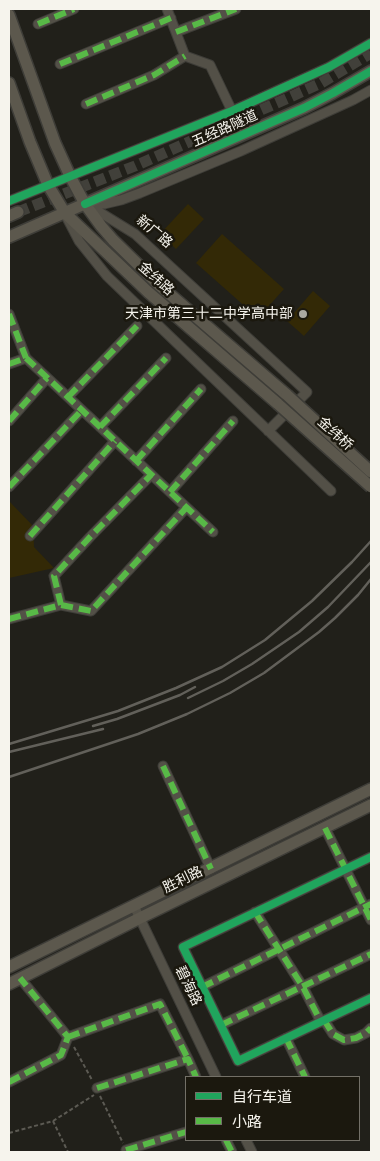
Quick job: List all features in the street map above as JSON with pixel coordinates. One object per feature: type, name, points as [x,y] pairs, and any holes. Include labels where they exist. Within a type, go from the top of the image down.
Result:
[{"type":"main road","points":[[9,15],[56,143],[70,176],[85,204]]},
{"type":"main road","name":"五经路隧道","points":[[9,237],[296,111],[333,93],[371,71]]},
{"type":"main road","points":[[9,84],[48,185]]},
{"type":"main road","name":"金纬路","points":[[48,185],[65,213],[148,292],[278,404]]},
{"type":"main road","name":"金纬路","points":[[85,204],[101,226],[158,284],[287,395]]},
{"type":"main road","name":"金纬桥","points":[[287,395],[371,472]]},
{"type":"main road","name":"金纬桥","points":[[278,404],[371,487]]},
{"type":"main road","name":"胜利路","points":[[9,967],[371,789]]},
{"type":"main road","name":"胜利路","points":[[9,984],[371,805]]},
{"type":"street","points":[[38,24],[74,9]]},
{"type":"street","points":[[167,9],[185,56],[210,65],[232,111]]},
{"type":"street","points":[[176,32],[236,9]]},
{"type":"street","points":[[60,64],[171,18]]},
{"type":"street","points":[[9,200],[232,111],[329,67],[371,43]]},
{"type":"street","points":[[86,104],[154,75],[185,56]]},
{"type":"street","points":[[85,204],[104,204],[122,200],[240,151],[371,90]]},
{"type":"street","name":"新广路","points":[[85,204],[135,234],[307,392],[268,431]]},
{"type":"street","points":[[65,213],[79,241],[107,276],[331,491]]},
{"type":"street","points":[[9,314],[26,358],[213,532]]},
{"type":"street","points":[[68,397],[137,326]]},
{"type":"street","points":[[9,364],[26,358]]},
{"type":"street","points":[[100,427],[166,358]]},
{"type":"street","points":[[9,421],[47,378]]},
{"type":"street","points":[[136,461],[202,389]]},
{"type":"street","points":[[9,487],[82,410]]},
{"type":"street","points":[[170,492],[233,421]]},
{"type":"street","points":[[30,536],[115,441]]},
{"type":"street","points":[[61,605],[54,576],[151,475]]},
{"type":"street","points":[[9,619],[61,605],[91,610],[186,508]]},
{"type":"street","points":[[163,766],[211,868]]},
{"type":"street","points":[[325,828],[368,906],[371,920]]},
{"type":"street","points":[[371,856],[183,947],[238,1061],[371,998]]},
{"type":"street","name":"碧海路","points":[[134,906],[216,1076]]},
{"type":"street","points":[[202,987],[368,906]]},
{"type":"street","points":[[255,912],[303,987],[322,1021],[333,1034],[344,1040],[356,1038],[371,1028]]},
{"type":"street","points":[[221,1025],[371,954]]},
{"type":"street","points":[[20,978],[68,1037]]},
{"type":"street","points":[[9,1082],[61,1054],[68,1037],[160,1004],[196,1076]]},
{"type":"street","points":[[286,1038],[305,1076]]},
{"type":"street","points":[[98,1090],[188,1060]]},
{"type":"street","points":[[126,1150],[185,1132]]},
{"type":"path","points":[[9,1133],[53,1121],[98,1090]]},
{"type":"path","points":[[53,1121],[68,1152]]},
{"type":"shaded area","points":[[188,204],[204,219],[176,249],[160,234]]},
{"type":"shaded area","points":[[222,234],[284,289],[258,318],[196,263]]},
{"type":"shaded area","points":[[313,291],[330,306],[304,336],[287,321]]},
{"type":"shaded area","points":[[9,501],[33,526],[34,547],[54,568],[9,578]]},
{"type":"tunnel","points":[[18,212],[135,166],[288,98],[321,83],[371,53]]},
{"type":"railway","points":[[9,744],[118,711],[222,667],[265,640],[312,601],[371,541]]},
{"type":"railway","points":[[188,698],[252,664],[299,632],[328,607],[371,562]]},
{"type":"railway","points":[[9,777],[138,734],[187,714],[230,693],[264,673],[319,632],[358,595],[371,579]]},
{"type":"railway","points":[[93,726],[180,695],[195,687]]},
{"type":"railway","points":[[9,752],[103,729]]},
{"type":"marked path","points":[[38,24],[74,9]]},
{"type":"marked path","points":[[176,32],[236,9]]},
{"type":"marked path","points":[[60,64],[171,18]]},
{"type":"marked path","points":[[86,104],[154,75],[185,56]]},
{"type":"marked path","points":[[9,314],[26,358]]},
{"type":"marked path","points":[[68,397],[137,326]]},
{"type":"marked path","points":[[9,364],[26,358],[213,532]]},
{"type":"marked path","points":[[100,427],[166,358]]},
{"type":"marked path","points":[[9,421],[47,378]]},
{"type":"marked path","points":[[136,461],[201,389]]},
{"type":"marked path","points":[[9,487],[82,410]]},
{"type":"marked path","points":[[170,492],[233,421]]},
{"type":"marked path","points":[[30,536],[115,441]]},
{"type":"marked path","points":[[61,605],[54,576],[151,475]]},
{"type":"marked path","points":[[9,619],[61,605],[91,611],[186,508]]},
{"type":"marked path","points":[[163,766],[211,869]]},
{"type":"marked path","points":[[325,828],[371,920]]},
{"type":"marked path","points":[[202,987],[371,904]]},
{"type":"marked path","points":[[255,912],[303,987],[321,1022]]},
{"type":"marked path","points":[[221,1025],[371,954]]},
{"type":"marked path","points":[[9,1082],[61,1055],[68,1037],[20,978]]},
{"type":"marked path","points":[[68,1037],[160,1004],[188,1059]]},
{"type":"marked path","points":[[324,1020],[333,1034],[344,1040],[356,1038],[371,1028]]},
{"type":"marked path","points":[[286,1038],[305,1076]]},
{"type":"marked path","points":[[97,1088],[188,1059],[196,1076]]},
{"type":"marked path","points":[[126,1150],[185,1132]]},
{"type":"marked path","points":[[226,1141],[232,1152]]},
{"type":"cycle path","points":[[9,201],[232,111],[329,67],[371,43]]},
{"type":"cycle path","points":[[85,204],[304,108],[371,71]]},
{"type":"cycle path","points":[[371,857],[183,947],[238,1061],[371,998]]},
{"type":"place","name":"天津市第三十二中学高中部","points":[[303,314]]}]
